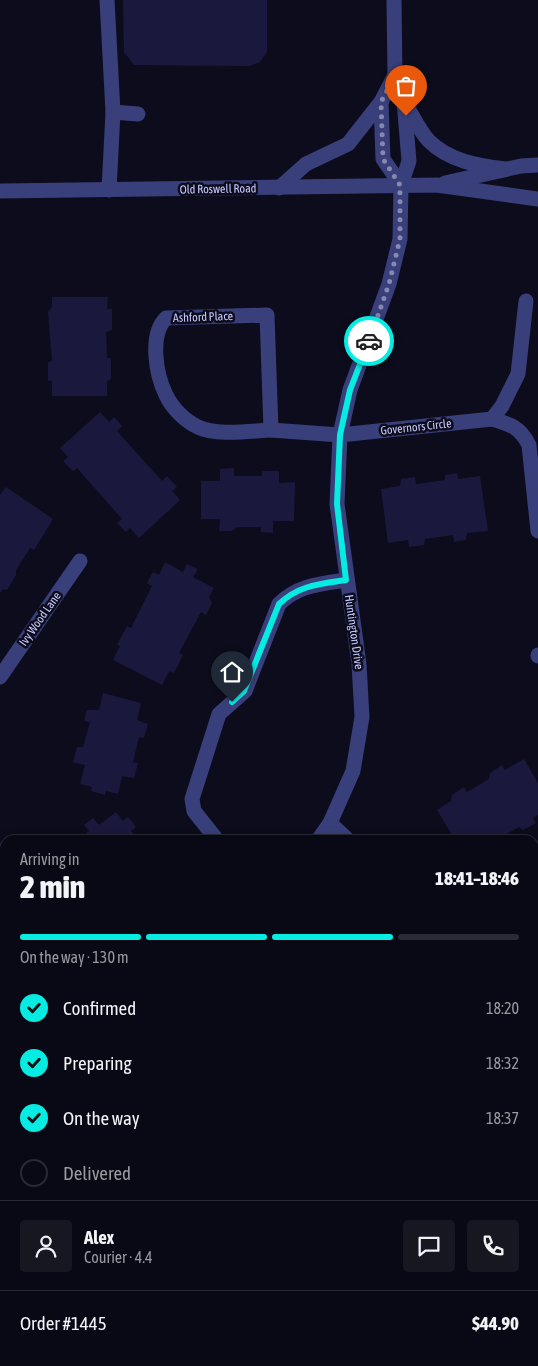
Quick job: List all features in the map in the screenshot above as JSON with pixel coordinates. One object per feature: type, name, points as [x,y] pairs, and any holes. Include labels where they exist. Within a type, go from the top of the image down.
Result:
[{"type":"street","points":[[107,0],[113,112],[109,190]]},
{"type":"street","points":[[394,0],[395,75],[404,101],[428,140],[444,152],[478,166],[505,170]]},
{"type":"street","points":[[279,188],[306,164],[348,144],[381,102],[395,75]]},
{"type":"street","points":[[400,185],[410,161],[404,101]]},
{"type":"street","points":[[381,102],[383,159],[400,185]]},
{"type":"street","points":[[113,112],[138,114]]},
{"type":"street","name":"Old Roswell Road","points":[[437,185],[505,170],[538,165]]},
{"type":"street","name":"Huntington Drive","points":[[322,835],[330,823],[353,771],[362,717],[359,664],[337,504],[340,435],[350,390],[384,301],[400,239],[400,185]]},
{"type":"street","name":"Old Roswell Road","points":[[0,192],[437,185],[538,199]]},
{"type":"street","points":[[526,300],[518,374],[502,406],[492,419],[514,425],[523,434],[529,445],[538,531]]},
{"type":"street","name":"Ashford Place","points":[[271,430],[267,316],[166,318],[160,324],[154,342],[166,395],[181,416],[198,428],[210,432],[271,430],[340,435]]},
{"type":"street","name":"Governors Circle","points":[[340,435],[492,419]]},
{"type":"street","name":"Ivy Wood Lane","points":[[0,677],[80,561]]},
{"type":"street","points":[[212,835],[194,811],[192,799],[219,714],[244,691],[279,604],[290,593],[304,586],[346,580]]},
{"type":"street","points":[[330,823],[343,835]]},
{"type":"building","points":[[123,0],[267,0],[267,52],[260,62],[250,66],[134,65],[124,52]]},
{"type":"building","points":[[52,297],[108,297],[107,309],[112,309],[112,330],[106,332],[107,358],[111,358],[111,379],[107,381],[107,396],[52,396],[52,381],[48,381],[48,362],[52,361],[48,312],[52,307]]},
{"type":"building","points":[[100,412],[109,422],[114,417],[122,426],[117,431],[162,481],[167,476],[177,487],[172,491],[180,500],[139,538],[130,528],[126,532],[117,523],[122,519],[77,468],[73,471],[63,461],[68,457],[60,448]]},
{"type":"building","points":[[234,468],[234,476],[262,476],[262,471],[279,471],[279,483],[295,482],[294,521],[273,521],[273,533],[261,532],[261,527],[237,527],[232,531],[219,531],[220,519],[201,519],[201,481],[220,481],[220,469]]},
{"type":"building","points":[[457,473],[458,479],[480,476],[488,531],[467,533],[466,540],[454,542],[453,535],[425,539],[424,545],[409,547],[408,540],[388,543],[381,489],[400,486],[401,479],[415,477],[416,484],[445,480],[445,475]]},
{"type":"building","points":[[6,487],[53,519],[34,550],[30,548],[16,570],[16,575],[7,590],[3,589],[0,593],[0,495]]},
{"type":"building","points":[[165,562],[183,572],[187,564],[198,569],[193,577],[214,588],[209,597],[212,603],[206,615],[201,612],[179,653],[183,655],[174,673],[169,671],[162,685],[113,660],[120,646],[117,645],[127,626],[131,628],[152,586],[147,583],[153,572],[159,575]]},
{"type":"building","points":[[103,693],[141,703],[137,720],[148,724],[144,738],[139,737],[133,762],[138,763],[134,778],[122,776],[118,794],[106,791],[105,795],[91,791],[92,787],[80,784],[85,765],[73,762],[77,747],[83,747],[90,722],[84,721],[87,710],[99,710]]},
{"type":"building","points":[[524,759],[538,783],[538,815],[533,818],[536,823],[523,830],[519,827],[505,835],[452,835],[437,810],[451,801],[452,795],[464,787],[467,792],[489,779],[490,773],[502,765],[505,770]]},
{"type":"building","points":[[116,812],[123,821],[128,817],[136,827],[131,831],[134,835],[84,835],[89,831],[84,825],[93,818],[99,825]]},
{"type":"way so far","points":[[369,341],[389,284],[400,239],[402,218],[400,185],[383,159],[381,102],[395,75],[404,101],[406,116]]},
{"type":"route","points":[[232,702],[244,691],[279,604],[290,593],[304,586],[346,580],[337,504],[340,435],[350,390],[369,341]]}]
